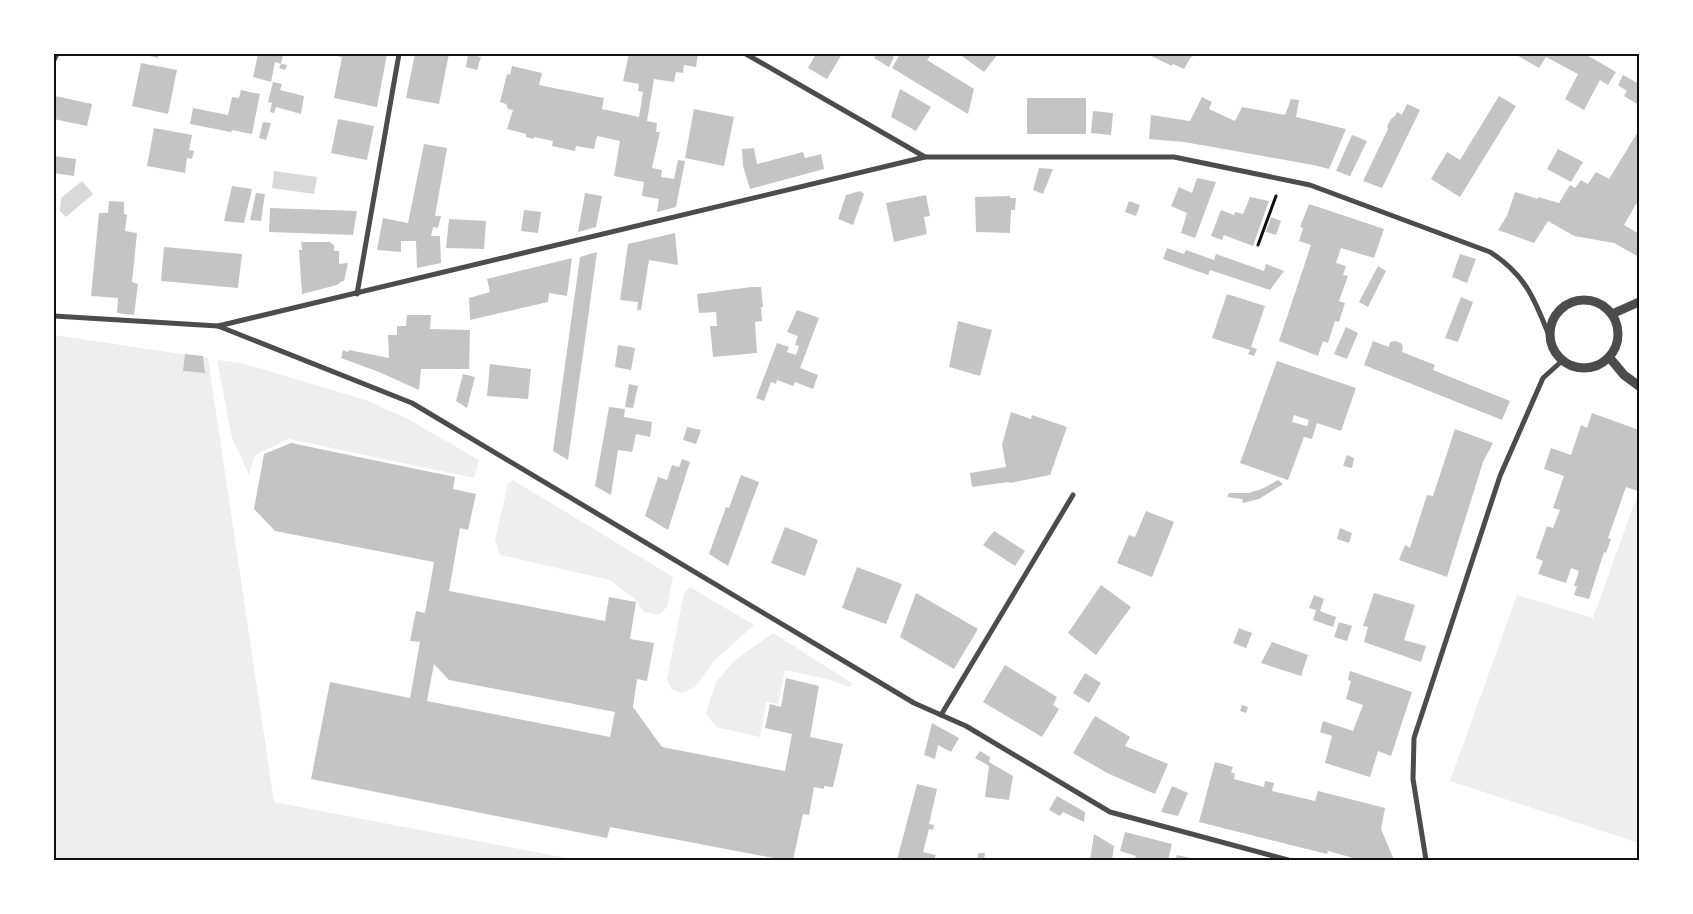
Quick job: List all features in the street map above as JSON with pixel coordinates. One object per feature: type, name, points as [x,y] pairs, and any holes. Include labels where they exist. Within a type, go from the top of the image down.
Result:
[{"type":"street","points":[[54,60],[57,54]]},
{"type":"street","points":[[357,294],[399,54]]},
{"type":"street","points":[[746,54],[925,158]]},
{"type":"street","points":[[54,316],[218,326],[925,158],[1174,157],[1310,185],[1490,252],[1504,261],[1528,288],[1554,349],[1563,360],[1573,366],[1587,367],[1599,364],[1609,357],[1615,348],[1618,336],[1617,325],[1612,314],[1604,306],[1593,301],[1571,302],[1563,307],[1556,316],[1551,326],[1550,338]]},
{"type":"street","points":[[1612,314],[1639,302]]},
{"type":"street","points":[[218,326],[412,403],[914,703],[966,726],[1110,812],[1288,860]]},
{"type":"street","points":[[1609,357],[1624,375],[1639,386]]},
{"type":"street","points":[[1426,860],[1413,778],[1414,738],[1500,476],[1543,378],[1563,360]]},
{"type":"street","points":[[941,715],[1073,496]]},
{"type":"path","points":[[1258,245],[1282,179]]},
{"type":"shaded area","points":[[274,171],[317,177],[314,194],[272,188]]},
{"type":"shaded area","points":[[82,181],[93,194],[66,217],[60,211],[61,198]]},
{"type":"shaded area","points":[[54,335],[208,358],[274,802],[577,860],[54,860]]},
{"type":"shaded area","points":[[217,360],[241,363],[366,400],[408,419],[479,460],[474,478],[289,439],[255,455],[249,475],[232,438]]},
{"type":"shaded area","points":[[513,480],[673,577],[667,607],[659,615],[644,612],[635,599],[610,580],[500,555],[495,540],[508,484]]},
{"type":"shaded area","points":[[1639,490],[1639,843],[1450,781],[1517,595],[1593,618]]},
{"type":"shaded area","points":[[690,587],[754,625],[714,661],[695,687],[682,693],[671,689],[667,679],[684,593]]},
{"type":"shaded area","points":[[773,633],[852,683],[850,687],[827,679],[785,670],[778,704],[766,702],[760,737],[716,727],[706,713],[716,682],[735,660]]},
{"type":"building","points":[[142,54],[158,54],[158,58]]},
{"type":"building","points":[[258,54],[283,54],[281,64],[275,62],[271,82],[253,77]]},
{"type":"building","points":[[338,54],[387,54],[377,107],[334,98],[342,57],[337,56]]},
{"type":"building","points":[[415,54],[449,54],[439,104],[406,98]]},
{"type":"building","points":[[468,54],[481,57],[477,70],[466,67]]},
{"type":"building","points":[[629,54],[698,54],[696,67],[684,65],[683,73],[676,72],[674,82],[654,79],[647,121],[657,123],[656,132],[660,132],[652,168],[662,170],[661,177],[674,179],[678,160],[685,161],[676,207],[657,212],[659,199],[642,196],[644,182],[614,176],[620,141],[597,136],[594,149],[576,146],[575,151],[552,146],[553,141],[526,137],[526,134],[507,129],[513,110],[508,109],[506,104],[500,102],[507,74],[510,75],[512,66],[542,73],[539,85],[604,98],[602,109],[639,117],[643,92],[638,91],[639,84],[623,81]]},
{"type":"building","points":[[816,54],[842,54],[827,79],[808,68]]},
{"type":"building","points":[[876,54],[888,54],[894,57],[889,67],[874,58]]},
{"type":"building","points":[[900,54],[929,54],[931,55],[927,60],[974,89],[968,114],[892,68]]},
{"type":"building","points":[[959,54],[998,54],[984,72]]},
{"type":"building","points":[[1147,54],[1199,54],[1191,57],[1184,69],[1173,64],[1172,66]]},
{"type":"building","points":[[1515,54],[1585,54],[1616,72],[1608,85],[1600,80],[1584,110],[1565,99],[1578,74],[1546,57],[1539,68]]},
{"type":"building","points":[[141,63],[177,70],[168,114],[132,106]]},
{"type":"building","points":[[281,64],[287,65],[285,70],[279,68]]},
{"type":"building","points":[[1623,75],[1639,84],[1639,105],[1624,96],[1627,91],[1618,85]]},
{"type":"building","points":[[273,82],[282,84],[280,90],[304,96],[301,114],[276,107],[274,113],[270,112],[272,103],[268,102]]},
{"type":"building","points":[[900,89],[931,107],[916,131],[891,117]]},
{"type":"building","points":[[241,90],[260,94],[252,134],[190,124],[193,108],[228,115],[232,97],[239,98]]},
{"type":"building","points":[[55,96],[92,104],[87,126],[54,119]]},
{"type":"building","points":[[1499,96],[1516,106],[1460,197],[1431,179],[1447,152],[1460,160]]},
{"type":"building","points":[[1202,97],[1212,102],[1209,109],[1235,121],[1242,107],[1285,115],[1291,99],[1299,100],[1296,117],[1346,129],[1329,169],[1184,142],[1149,139],[1151,115],[1190,121]]},
{"type":"building","points":[[1027,98],[1086,98],[1086,134],[1027,134]]},
{"type":"building","points":[[1407,104],[1420,110],[1382,188],[1363,181],[1391,119],[1397,112],[1402,115]]},
{"type":"building","points":[[694,109],[734,117],[724,166],[685,158]]},
{"type":"building","points":[[1093,111],[1113,113],[1111,135],[1091,133]]},
{"type":"building","points":[[338,119],[374,126],[367,160],[331,153]]},
{"type":"building","points":[[263,122],[271,123],[266,140],[259,138]]},
{"type":"building","points":[[154,128],[192,135],[189,150],[194,151],[192,159],[187,158],[185,173],[147,166]]},
{"type":"building","points":[[1639,130],[1639,199],[1624,225],[1639,234],[1639,257],[1614,243],[1574,236],[1548,221],[1534,243],[1498,230],[1507,216],[1515,192],[1559,203],[1570,185],[1575,188],[1581,180],[1588,184],[1596,172],[1609,179]]},
{"type":"building","points":[[1352,135],[1367,141],[1350,176],[1336,171]]},
{"type":"building","points":[[424,144],[447,148],[435,216],[441,216],[438,228],[433,227],[431,236],[440,236],[441,263],[417,268],[416,241],[401,241],[401,252],[377,250],[383,218],[408,223]]},
{"type":"building","points":[[754,148],[757,164],[803,152],[805,158],[821,154],[824,169],[750,189],[743,166],[742,149]]},
{"type":"building","points":[[1558,149],[1583,162],[1571,182],[1547,169]]},
{"type":"building","points":[[54,156],[76,159],[74,176],[54,173]]},
{"type":"building","points":[[1039,168],[1053,169],[1043,194],[1033,190]]},
{"type":"building","points":[[1197,178],[1216,182],[1195,238],[1181,233],[1187,213],[1171,206],[1179,187],[1192,193]]},
{"type":"building","points":[[232,186],[252,189],[244,223],[224,221]]},
{"type":"building","points":[[860,191],[864,194],[853,225],[838,219],[846,195]]},
{"type":"building","points":[[256,193],[265,194],[261,221],[250,220]]},
{"type":"building","points":[[585,193],[602,196],[596,227],[578,232]]},
{"type":"building","points":[[926,195],[930,216],[924,217],[927,234],[894,242],[886,203]]},
{"type":"building","points":[[1010,196],[1010,198],[1016,198],[1015,210],[1011,210],[1010,233],[976,232],[975,197]]},
{"type":"building","points":[[1250,197],[1269,201],[1253,246],[1224,235],[1222,240],[1211,236],[1221,210],[1234,215],[1235,212],[1243,214]]},
{"type":"building","points":[[109,201],[124,202],[124,214],[127,215],[125,231],[137,233],[132,282],[138,284],[134,315],[117,313],[118,298],[91,296],[99,213],[108,213]]},
{"type":"building","points":[[1129,201],[1140,205],[1136,216],[1125,212]]},
{"type":"building","points":[[1309,204],[1384,229],[1374,258],[1341,248],[1336,263],[1346,266],[1343,275],[1348,276],[1339,301],[1345,303],[1339,322],[1335,321],[1328,343],[1323,341],[1318,356],[1279,341],[1311,245],[1299,241],[1303,228],[1300,227]]},
{"type":"building","points":[[270,208],[357,211],[353,235],[269,232]]},
{"type":"building","points":[[524,210],[541,212],[538,233],[521,231]]},
{"type":"building","points":[[1271,217],[1281,221],[1276,235],[1266,232]]},
{"type":"building","points":[[449,219],[486,221],[484,249],[446,248]]},
{"type":"building","points":[[675,233],[678,265],[649,260],[641,310],[637,310],[638,302],[620,300],[628,244]]},
{"type":"building","points":[[301,242],[330,242],[334,245],[334,251],[339,251],[339,264],[348,263],[344,281],[337,285],[302,294],[299,250],[302,250]]},
{"type":"building","points":[[164,247],[242,254],[238,288],[161,281]]},
{"type":"building","points":[[1167,248],[1184,254],[1186,250],[1214,260],[1216,254],[1264,271],[1266,264],[1284,271],[1270,290],[1210,270],[1208,275],[1163,259]]},
{"type":"building","points":[[597,252],[568,460],[553,451],[580,257]]},
{"type":"building","points":[[1460,254],[1476,259],[1467,283],[1452,277]]},
{"type":"building","points":[[572,258],[567,296],[549,293],[548,302],[470,320],[469,298],[490,292],[487,279]]},
{"type":"building","points":[[1378,266],[1386,271],[1368,307],[1359,302]]},
{"type":"building","points":[[761,287],[763,307],[761,307],[762,321],[755,322],[757,353],[713,357],[710,326],[717,326],[716,312],[699,313],[697,294]]},
{"type":"building","points":[[1227,294],[1265,306],[1251,347],[1257,349],[1254,356],[1248,354],[1250,350],[1212,338]]},
{"type":"building","points":[[1461,297],[1473,302],[1458,342],[1445,338]]},
{"type":"building","points":[[797,310],[819,318],[800,368],[818,375],[813,389],[795,382],[793,386],[777,380],[776,384],[771,382],[764,401],[756,398],[777,343],[789,347],[787,352],[796,355],[799,346],[795,345],[798,336],[787,332]]},
{"type":"building","points":[[407,315],[431,315],[430,329],[470,330],[469,369],[421,369],[419,390],[341,358],[343,350],[348,352],[349,350],[389,358],[388,335],[397,335],[397,326],[406,326]]},
{"type":"building","points":[[958,321],[992,330],[980,376],[949,367]]},
{"type":"building","points":[[1346,327],[1358,333],[1347,359],[1334,354]]},
{"type":"building","points":[[1373,341],[1389,347],[1390,342],[1401,343],[1403,347],[1402,352],[1435,365],[1433,370],[1510,401],[1502,420],[1364,365]]},
{"type":"building","points":[[618,345],[635,348],[631,370],[615,367]]},
{"type":"building","points":[[185,354],[203,356],[205,373],[183,371]]},
{"type":"building","points":[[1277,361],[1356,388],[1341,431],[1317,423],[1312,439],[1304,437],[1288,480],[1240,463]],"holes":[[[1294,415],[1309,420],[1307,426],[1292,422]]]},
{"type":"building","points":[[490,364],[531,369],[528,399],[487,396]]},
{"type":"building","points":[[463,374],[475,377],[467,408],[456,401]]},
{"type":"building","points":[[629,384],[638,386],[633,408],[625,407]]},
{"type":"building","points":[[609,407],[625,409],[624,417],[652,422],[650,437],[636,434],[632,452],[618,450],[611,495],[595,486]]},
{"type":"building","points":[[1011,412],[1031,419],[1032,415],[1067,427],[1050,475],[1010,483],[972,487],[970,473],[1006,467],[1002,445]]},
{"type":"building","points":[[1592,413],[1639,430],[1639,486],[1638,491],[1626,487],[1608,538],[1611,539],[1606,553],[1604,552],[1589,599],[1574,595],[1577,586],[1574,586],[1579,571],[1571,568],[1566,583],[1538,574],[1543,561],[1536,558],[1547,526],[1553,528],[1560,510],[1553,508],[1564,476],[1544,469],[1551,448],[1571,455],[1581,425],[1587,428]]},
{"type":"building","points":[[687,427],[701,430],[696,444],[683,440]]},
{"type":"building","points":[[1455,429],[1493,443],[1483,462],[1447,577],[1399,560],[1405,545],[1410,548],[1427,495],[1433,496]]},
{"type":"building","points":[[291,443],[455,477],[453,489],[476,494],[468,530],[460,528],[449,591],[605,621],[609,597],[636,602],[630,639],[654,643],[647,681],[637,679],[633,707],[662,747],[785,771],[792,734],[765,728],[770,704],[781,707],[786,678],[819,686],[810,737],[843,744],[833,787],[824,786],[824,789],[814,787],[809,815],[803,814],[793,860],[784,860],[610,827],[607,838],[311,779],[330,682],[410,698],[420,642],[410,641],[416,611],[425,613],[434,562],[275,531],[254,509],[264,454]],"holes":[[[434,664],[449,680],[615,712],[610,737],[427,701]]]},
{"type":"building","points":[[1347,455],[1354,458],[1352,468],[1343,466]]},
{"type":"building","points":[[682,459],[690,462],[668,530],[645,516],[658,477],[667,480],[672,465],[679,467]]},
{"type":"building","points":[[741,475],[759,482],[728,566],[709,554],[726,507],[729,508]]},
{"type":"building","points":[[1278,480],[1283,484],[1259,499],[1243,503],[1242,499],[1227,497],[1229,493],[1248,493],[1262,489]]},
{"type":"building","points":[[1146,511],[1174,522],[1152,577],[1117,563],[1129,535],[1135,537]]},
{"type":"building","points":[[785,527],[818,540],[805,576],[771,563]]},
{"type":"building","points":[[1340,528],[1352,533],[1349,543],[1337,539]]},
{"type":"building","points":[[994,531],[1025,551],[1015,566],[983,545]]},
{"type":"building","points":[[857,567],[902,584],[886,624],[842,608]]},
{"type":"building","points":[[1101,585],[1131,607],[1096,655],[1068,633]]},
{"type":"building","points":[[916,593],[978,629],[954,669],[900,637]]},
{"type":"building","points":[[1374,593],[1415,605],[1404,640],[1426,646],[1421,662],[1364,642],[1368,627],[1363,626]]},
{"type":"building","points":[[1314,595],[1324,599],[1320,611],[1336,617],[1333,627],[1313,620],[1316,610],[1309,608]]},
{"type":"building","points":[[1339,622],[1352,626],[1347,641],[1334,637]]},
{"type":"building","points":[[1239,628],[1252,633],[1246,648],[1233,643]]},
{"type":"building","points":[[1272,642],[1308,655],[1301,676],[1261,663]]},
{"type":"building","points":[[1005,665],[1057,697],[1053,705],[1059,709],[1042,737],[983,702]]},
{"type":"building","points":[[1350,671],[1412,692],[1391,756],[1378,751],[1370,777],[1325,763],[1332,736],[1320,732],[1323,721],[1353,731],[1363,705],[1346,699],[1351,681],[1348,680]]},
{"type":"building","points":[[1085,673],[1101,683],[1089,703],[1073,693]]},
{"type":"building","points":[[1242,705],[1248,707],[1246,713],[1240,711]]},
{"type":"building","points":[[1095,716],[1130,737],[1125,746],[1168,764],[1155,794],[1107,773],[1073,753]]},
{"type":"building","points":[[932,723],[959,738],[951,752],[938,745],[935,759],[924,755]]},
{"type":"building","points":[[980,751],[990,757],[989,762],[1013,776],[1009,800],[985,797],[989,766],[975,758]]},
{"type":"building","points":[[1215,762],[1233,767],[1231,772],[1235,774],[1234,779],[1264,787],[1265,781],[1274,783],[1272,791],[1315,801],[1318,791],[1385,808],[1381,829],[1394,860],[1361,860],[1328,851],[1327,854],[1199,822]]},
{"type":"building","points":[[917,784],[937,789],[929,824],[934,825],[933,830],[929,829],[923,852],[936,855],[934,860],[897,860]]},
{"type":"building","points":[[1172,786],[1188,793],[1178,816],[1161,812]]},
{"type":"building","points":[[1057,796],[1085,812],[1084,822],[1063,812],[1060,816],[1049,810]]},
{"type":"building","points":[[1125,832],[1172,844],[1168,860],[1134,860],[1136,856],[1120,851]]},
{"type":"building","points":[[1094,834],[1114,846],[1112,860],[1090,860]]},
{"type":"building","points":[[978,853],[985,853],[984,860],[978,860]]},
{"type":"building","points":[[1177,855],[1190,858],[1190,860],[1175,860]]}]
